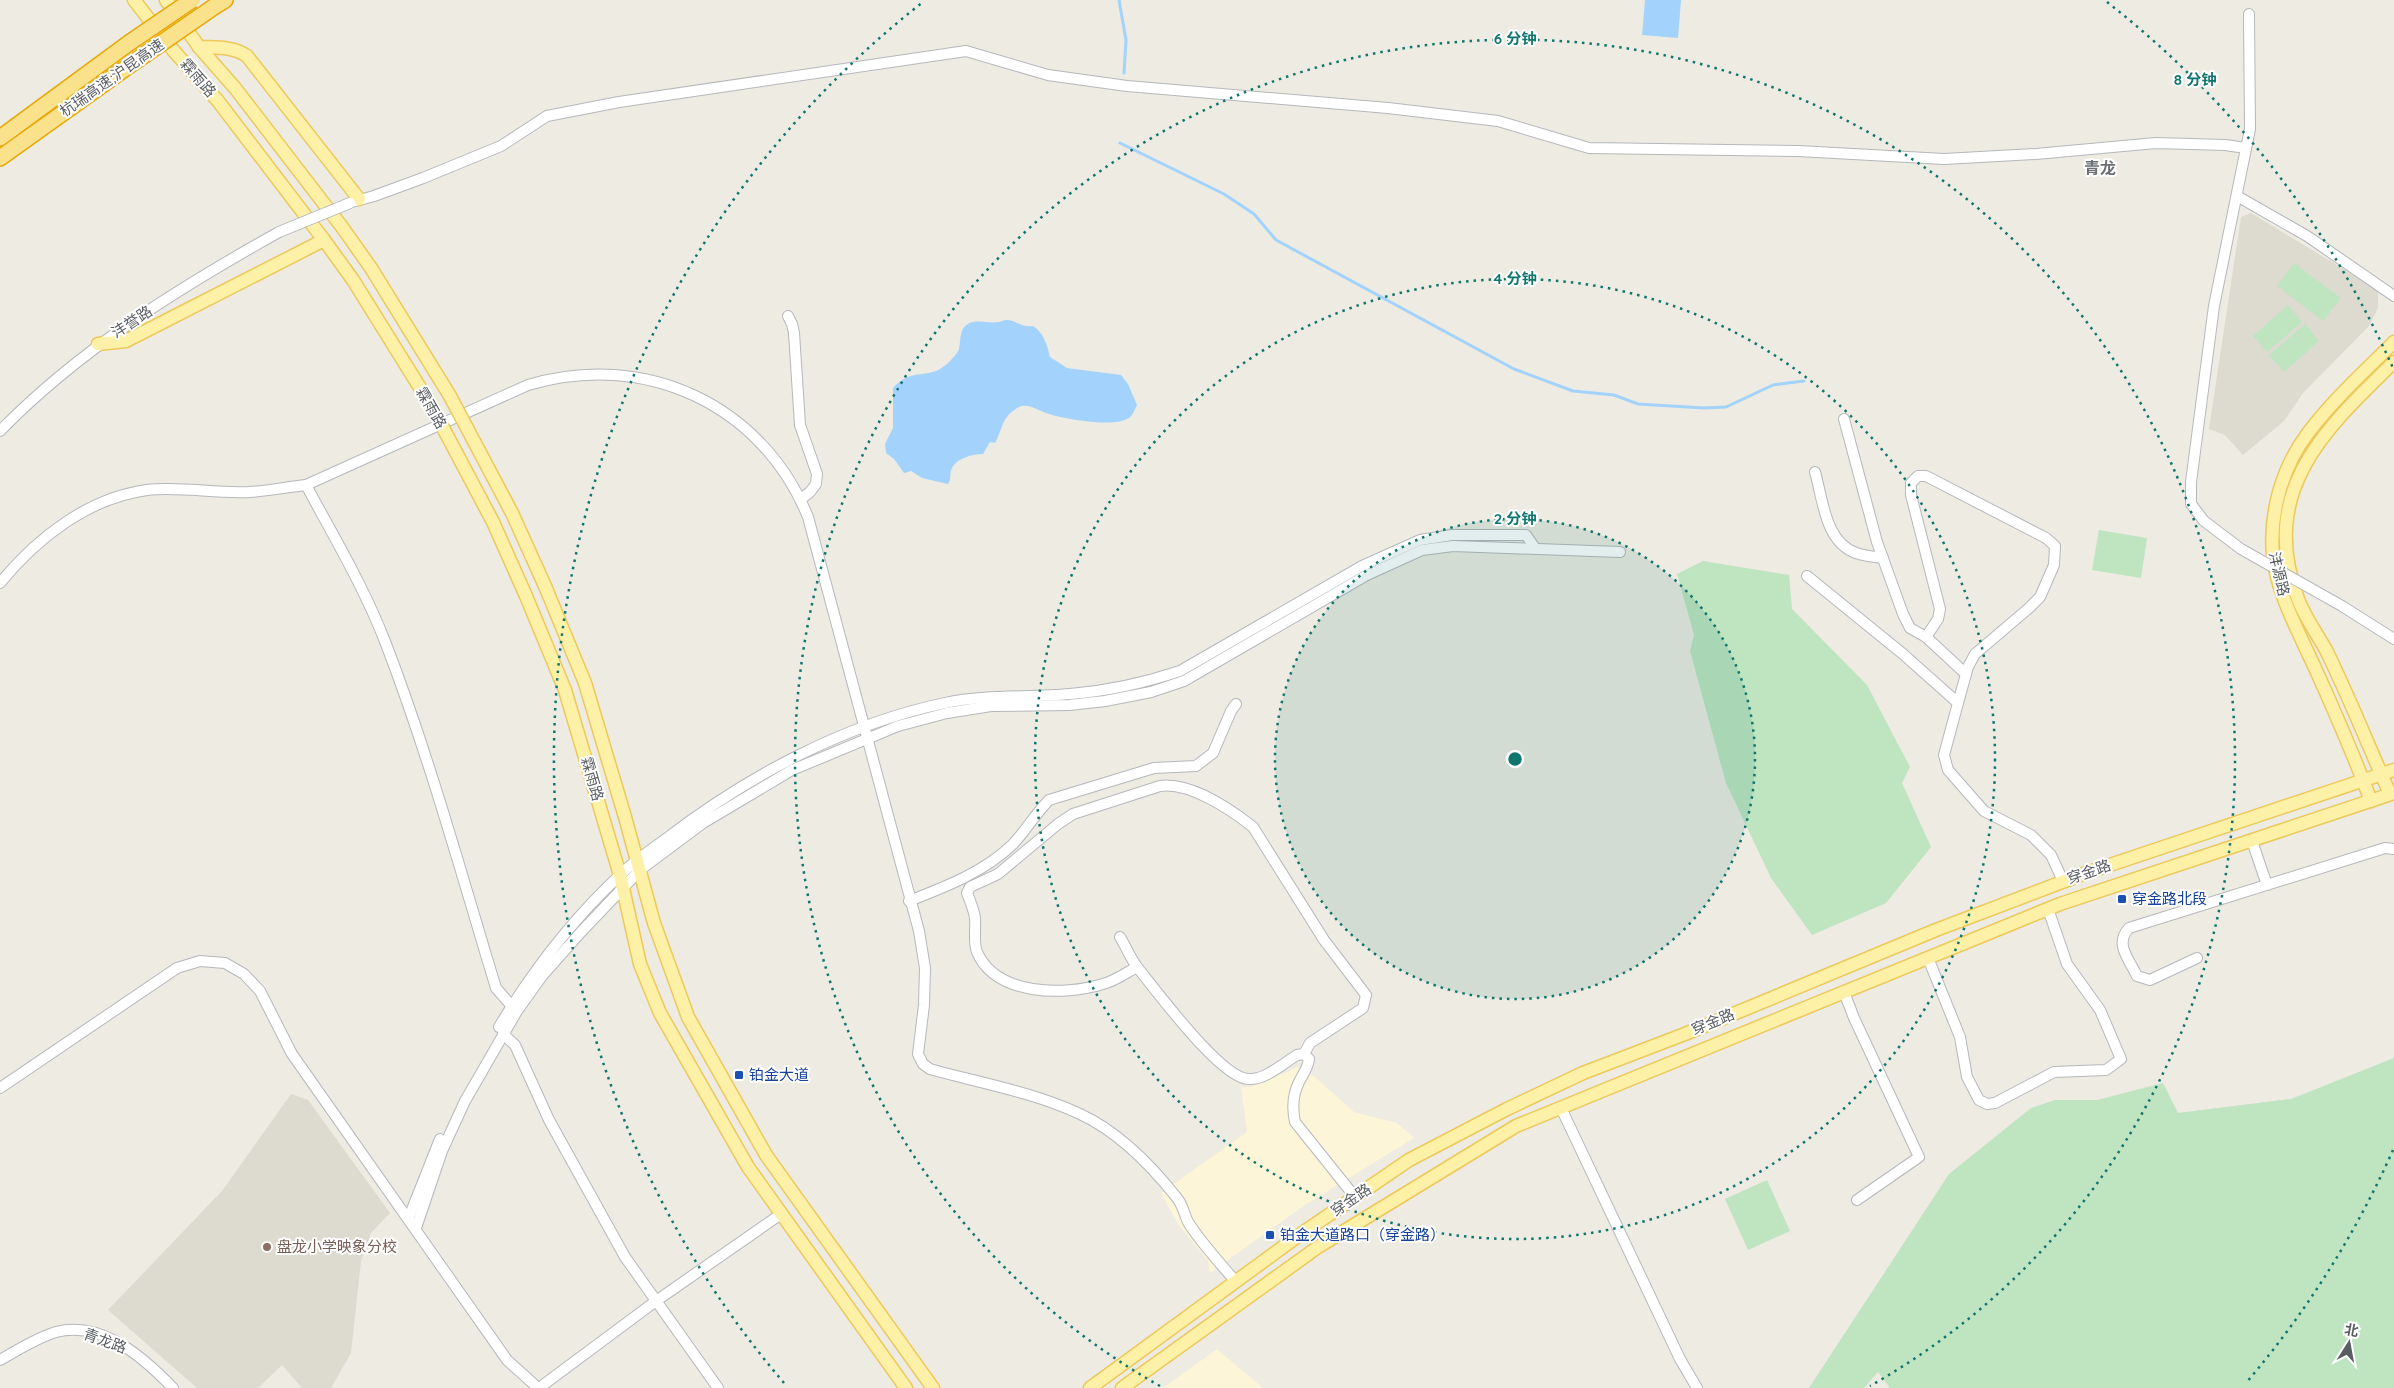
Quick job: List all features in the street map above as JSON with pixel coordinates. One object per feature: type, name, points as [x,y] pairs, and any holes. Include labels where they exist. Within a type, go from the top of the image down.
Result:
[{"type":"highway","name":"杭瑞高速;沪昆高速","points":[[0,138],[129,43],[192,0]]},
{"type":"highway","name":"杭瑞高速;沪昆高速","points":[[0,158],[220,3]]},
{"type":"main road","name":"霖雨路","points":[[134,0],[173,50],[218,101],[324,240],[353,280],[432,407],[493,522],[526,596],[564,690],[621,881]]},
{"type":"main road","name":"霖雨路","points":[[166,0],[199,47],[235,88],[342,227],[376,276],[450,396],[512,512],[546,586],[585,683],[638,865]]},
{"type":"main road","points":[[199,47],[234,50],[247,56],[355,201]]},
{"type":"main road","points":[[98,344],[126,341],[324,240]]},
{"type":"main road","name":"沣源路","points":[[2372,801],[2286,604],[2273,556],[2273,535],[2275,509],[2281,483],[2292,458],[2308,434],[2337,399],[2394,342]]},
{"type":"main road","name":"沣源路","points":[[2392,793],[2326,652],[2298,600],[2286,554],[2286,536],[2288,511],[2294,487],[2304,464],[2318,441],[2347,408],[2394,362]]},
{"type":"main road","name":"穿金路","points":[[1090,1388],[1409,1160],[1507,1108],[1583,1073],[1685,1034],[1936,930],[2063,881],[2394,770]]},
{"type":"main road","name":"穿金路","points":[[1122,1388],[1318,1247],[1516,1126],[2048,909],[2392,793]]},
{"type":"main road","points":[[638,865],[657,931],[688,1016],[738,1108],[786,1187],[832,1246],[889,1330],[933,1388]]},
{"type":"main road","points":[[621,881],[640,964],[660,1013],[748,1167],[906,1388]]},
{"type":"street","points":[[2249,14],[2250,129],[2214,306],[2195,444],[2191,504],[2204,521],[2241,549],[2342,606],[2394,639]]},
{"type":"street","name":"沣誉路","points":[[0,431],[30,401],[98,344],[221,264],[279,232],[501,146],[547,116],[619,102],[966,51],[1048,76],[1122,85],[1388,108],[1498,121],[1589,148],[1798,152],[1944,159],[2036,154],[2156,143],[2246,148]]},
{"type":"street","points":[[2237,196],[2307,236],[2394,296]]},
{"type":"street","points":[[788,316],[794,333],[800,425],[818,474],[816,484],[801,499]]},
{"type":"street","points":[[0,583],[17,563],[43,538],[74,517],[108,501],[147,490],[249,492],[306,485],[528,385],[551,378],[577,374],[607,373],[637,377],[688,392],[713,405],[761,443],[787,473],[801,499],[816,545],[909,901],[919,931],[924,968],[924,1005],[918,1049],[923,1064],[930,1069],[1047,1101],[1081,1114],[1108,1130],[1131,1148],[1179,1200],[1189,1222],[1236,1282]]},
{"type":"street","points":[[1844,419],[1883,558],[1910,628],[1926,637],[1966,674]]},
{"type":"street","points":[[1815,472],[1833,535],[1843,547],[1857,554],[1883,558]]},
{"type":"street","points":[[1926,637],[1938,619],[1940,609],[1911,495],[1911,483],[1918,476],[1926,476],[2046,538],[2055,546],[2054,565],[2040,597],[2030,608],[1975,654],[1966,674],[1944,755],[1948,770],[1984,811],[2031,835],[2051,855],[2063,881]]},
{"type":"street","points":[[306,485],[345,557],[386,642],[420,740],[496,988],[514,1009]]},
{"type":"street","points":[[408,1217],[458,1099],[514,1009],[573,925],[638,865],[703,823],[792,770],[866,733],[947,713],[991,706],[1069,705],[1151,692],[1184,681],[1368,575],[1422,550],[1453,546],[1620,552]]},
{"type":"street","points":[[1807,576],[1903,654],[1958,703]]},
{"type":"street","points":[[909,901],[989,865],[1013,844],[1038,811],[1049,800],[1154,768],[1196,766],[1213,753],[1230,711],[1236,704]]},
{"type":"street","points":[[1137,967],[1105,984],[1084,989],[1032,989],[1015,984],[993,974],[986,968],[977,952],[974,941],[975,916],[967,893],[970,887],[998,874],[1058,824],[1073,814],[1160,786],[1172,784],[1184,787],[1238,816],[1253,827],[1324,940],[1366,995],[1362,1008],[1310,1043],[1304,1054]]},
{"type":"street","points":[[2252,840],[2267,885]]},
{"type":"street","points":[[2197,958],[2150,980],[2137,976],[2121,944],[2122,936],[2129,928],[2385,848],[2394,849]]},
{"type":"street","points":[[1928,958],[1960,1037],[1967,1077],[1979,1100],[1987,1104],[1995,1103],[2054,1072],[2106,1070],[2121,1059],[2100,1010],[2067,964],[2048,909]]},
{"type":"street","points":[[1120,937],[1137,967],[1208,1052],[1230,1071],[1250,1080],[1261,1076],[1297,1055],[1304,1054]]},
{"type":"street","points":[[0,1088],[177,968],[200,962],[225,963],[244,974],[260,991],[292,1054],[507,1360],[539,1388],[656,1301],[781,1214]]},
{"type":"street","points":[[1844,992],[1854,1018],[1919,1157],[1857,1200]]},
{"type":"street","points":[[416,1228],[442,1150],[465,1101],[503,1034],[514,1009]]},
{"type":"street","points":[[503,1034],[515,1045],[549,1120],[625,1257],[718,1388]]},
{"type":"street","points":[[1304,1054],[1309,1059],[1308,1066],[1298,1084],[1294,1099],[1292,1111],[1295,1122],[1355,1197]]},
{"type":"street","points":[[1561,1108],[1680,1359],[1697,1388]]},
{"type":"street","name":"青龙路","points":[[0,1360],[34,1341],[57,1332],[80,1331],[124,1345],[142,1358],[173,1388]]},
{"type":"shaded area","points":[[2251,213],[2378,290],[2378,308],[2369,326],[2303,393],[2284,421],[2243,455],[2225,435],[2209,429],[2241,217]]},
{"type":"shaded area","points":[[1298,1067],[1315,1077],[1354,1112],[1397,1123],[1414,1138],[1305,1205],[1210,1273],[1208,1261],[1178,1224],[1161,1193],[1247,1132],[1241,1087],[1251,1087]]},
{"type":"shaded area","name":"盘龙小学映象分校","points":[[291,1094],[308,1100],[390,1213],[371,1233],[361,1261],[351,1353],[331,1388],[302,1388],[282,1365],[258,1388],[197,1388],[108,1310],[222,1191]]},
{"type":"shaded area","points":[[1217,1349],[1263,1388],[1163,1388]]},
{"type":"green space","points":[[2294,263],[2341,298],[2323,321],[2277,286]]},
{"type":"green space","points":[[2288,305],[2302,322],[2267,352],[2253,336]]},
{"type":"green space","points":[[2305,324],[2319,341],[2284,372],[2269,355]]},
{"type":"green space","points":[[2099,530],[2147,538],[2141,578],[2092,570]]},
{"type":"green space","points":[[1703,561],[1789,575],[1792,609],[1867,685],[1910,767],[1902,783],[1931,847],[1886,903],[1812,935],[1771,878],[1726,783],[1690,651],[1694,635],[1677,574]]},
{"type":"green space","points":[[2394,1058],[2394,1388],[1890,1388],[1878,1372],[1864,1388],[1809,1388],[1949,1174],[2031,1108],[2055,1100],[2097,1100],[2163,1083],[2178,1113],[2291,1099]]},
{"type":"green space","points":[[1767,1180],[1790,1231],[1748,1250],[1725,1199]]},
{"type":"water","points":[[1645,0],[1681,0],[1678,38],[1642,35]]},
{"type":"water","points":[[1005,320],[1025,326],[1033,326],[1037,329],[1045,340],[1050,357],[1067,368],[1121,375],[1128,384],[1137,405],[1133,414],[1122,421],[1088,422],[1064,418],[1028,406],[1021,406],[1008,416],[995,443],[990,442],[983,454],[966,457],[954,465],[948,484],[922,478],[911,471],[904,473],[894,459],[886,453],[885,444],[893,428],[893,388],[907,377],[933,372],[947,364],[958,351],[963,329],[968,324],[972,322],[1000,322]]},
{"type":"waterway","points":[[1119,0],[1126,40],[1124,73]]},
{"type":"waterway","points":[[1120,143],[1224,194],[1254,214],[1276,240],[1514,369],[1573,391],[1614,395],[1638,404],[1704,408],[1726,407],[1773,385],[1804,381]]},
{"type":"place","name":"穿金路北段","points":[[2122,899]]},
{"type":"place","name":"铂金大道","points":[[739,1075]]},
{"type":"place","name":"铂金大道路口（穿金路）","points":[[1270,1235]]},
{"type":"place","name":"盘龙小学映象分校","points":[[267,1247]]},
{"type":"district","name":"青龙","points":[[2100,168]]}]
